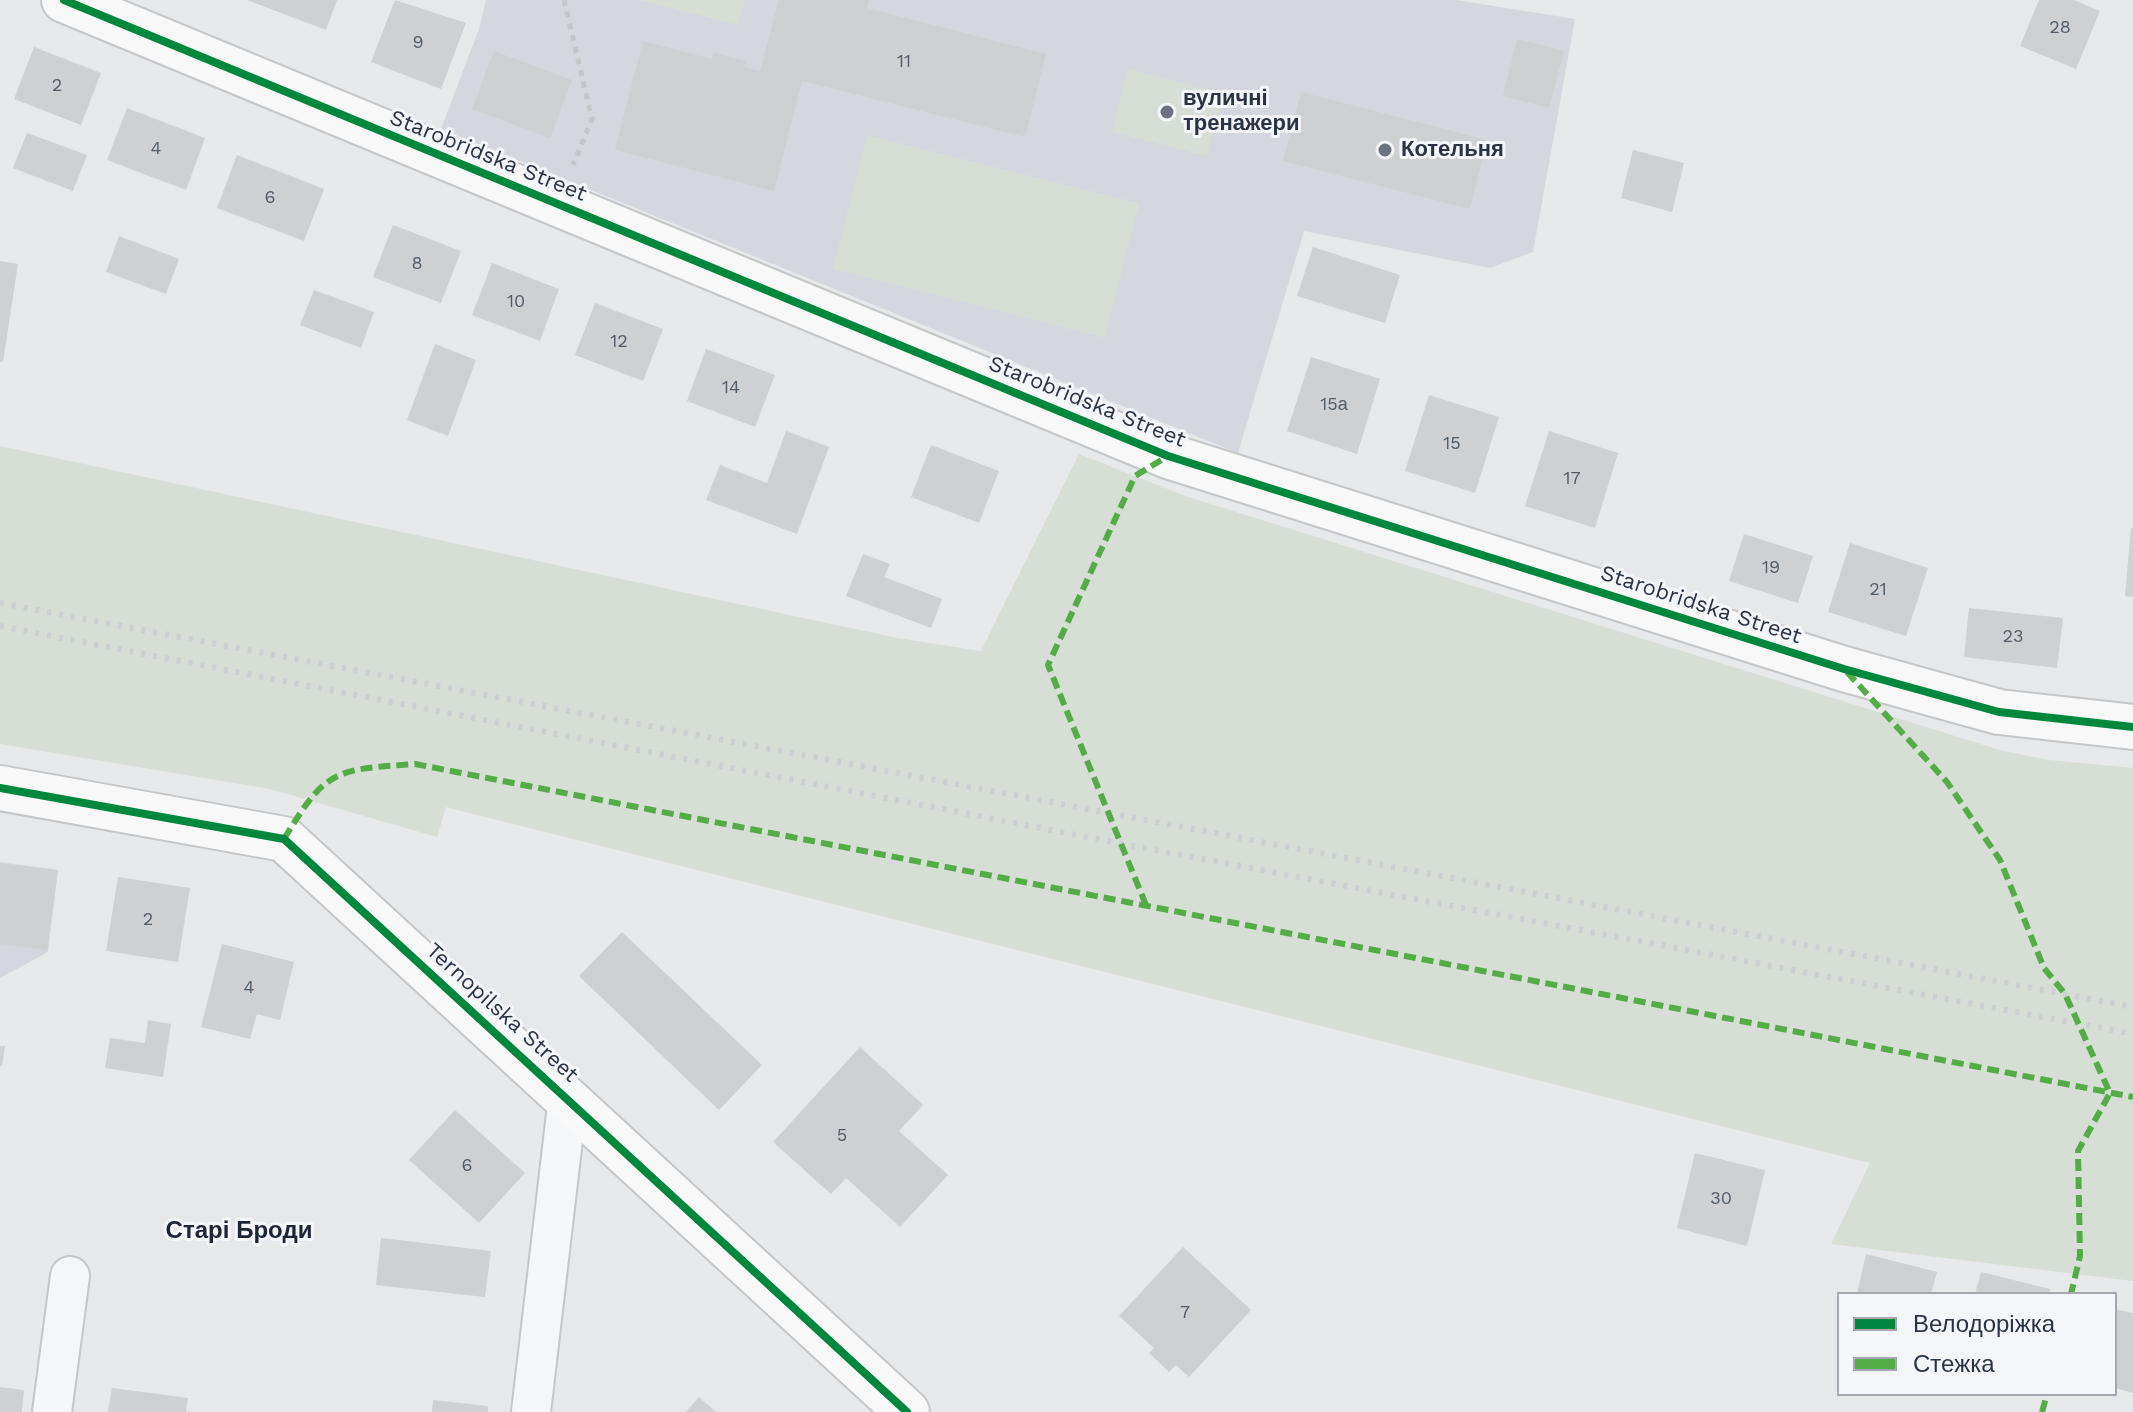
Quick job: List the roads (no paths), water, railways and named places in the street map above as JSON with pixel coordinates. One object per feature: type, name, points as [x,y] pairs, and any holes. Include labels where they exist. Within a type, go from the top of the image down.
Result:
[{"type":"street","name":"Starobridska Street","points":[[64,0],[1168,456],[1844,669],[1999,712],[2133,727]]},
{"type":"street","name":"Ternopilska Street","points":[[0,788],[284,839],[907,1412]]},
{"type":"street","points":[[531,1412],[568,1097]]},
{"type":"street","points":[[52,1412],[70,1276]]},
{"type":"railway","points":[[0,603],[2133,1007]]},
{"type":"railway","points":[[0,626],[1123,844],[2133,1034]]},
{"type":"place","name":"вуличні тренажери","points":[[1167,112]]},
{"type":"place","name":"Котельня","points":[[1385,150]]},
{"type":"district","name":"Старі Броди","points":[[239,1231]]}]
